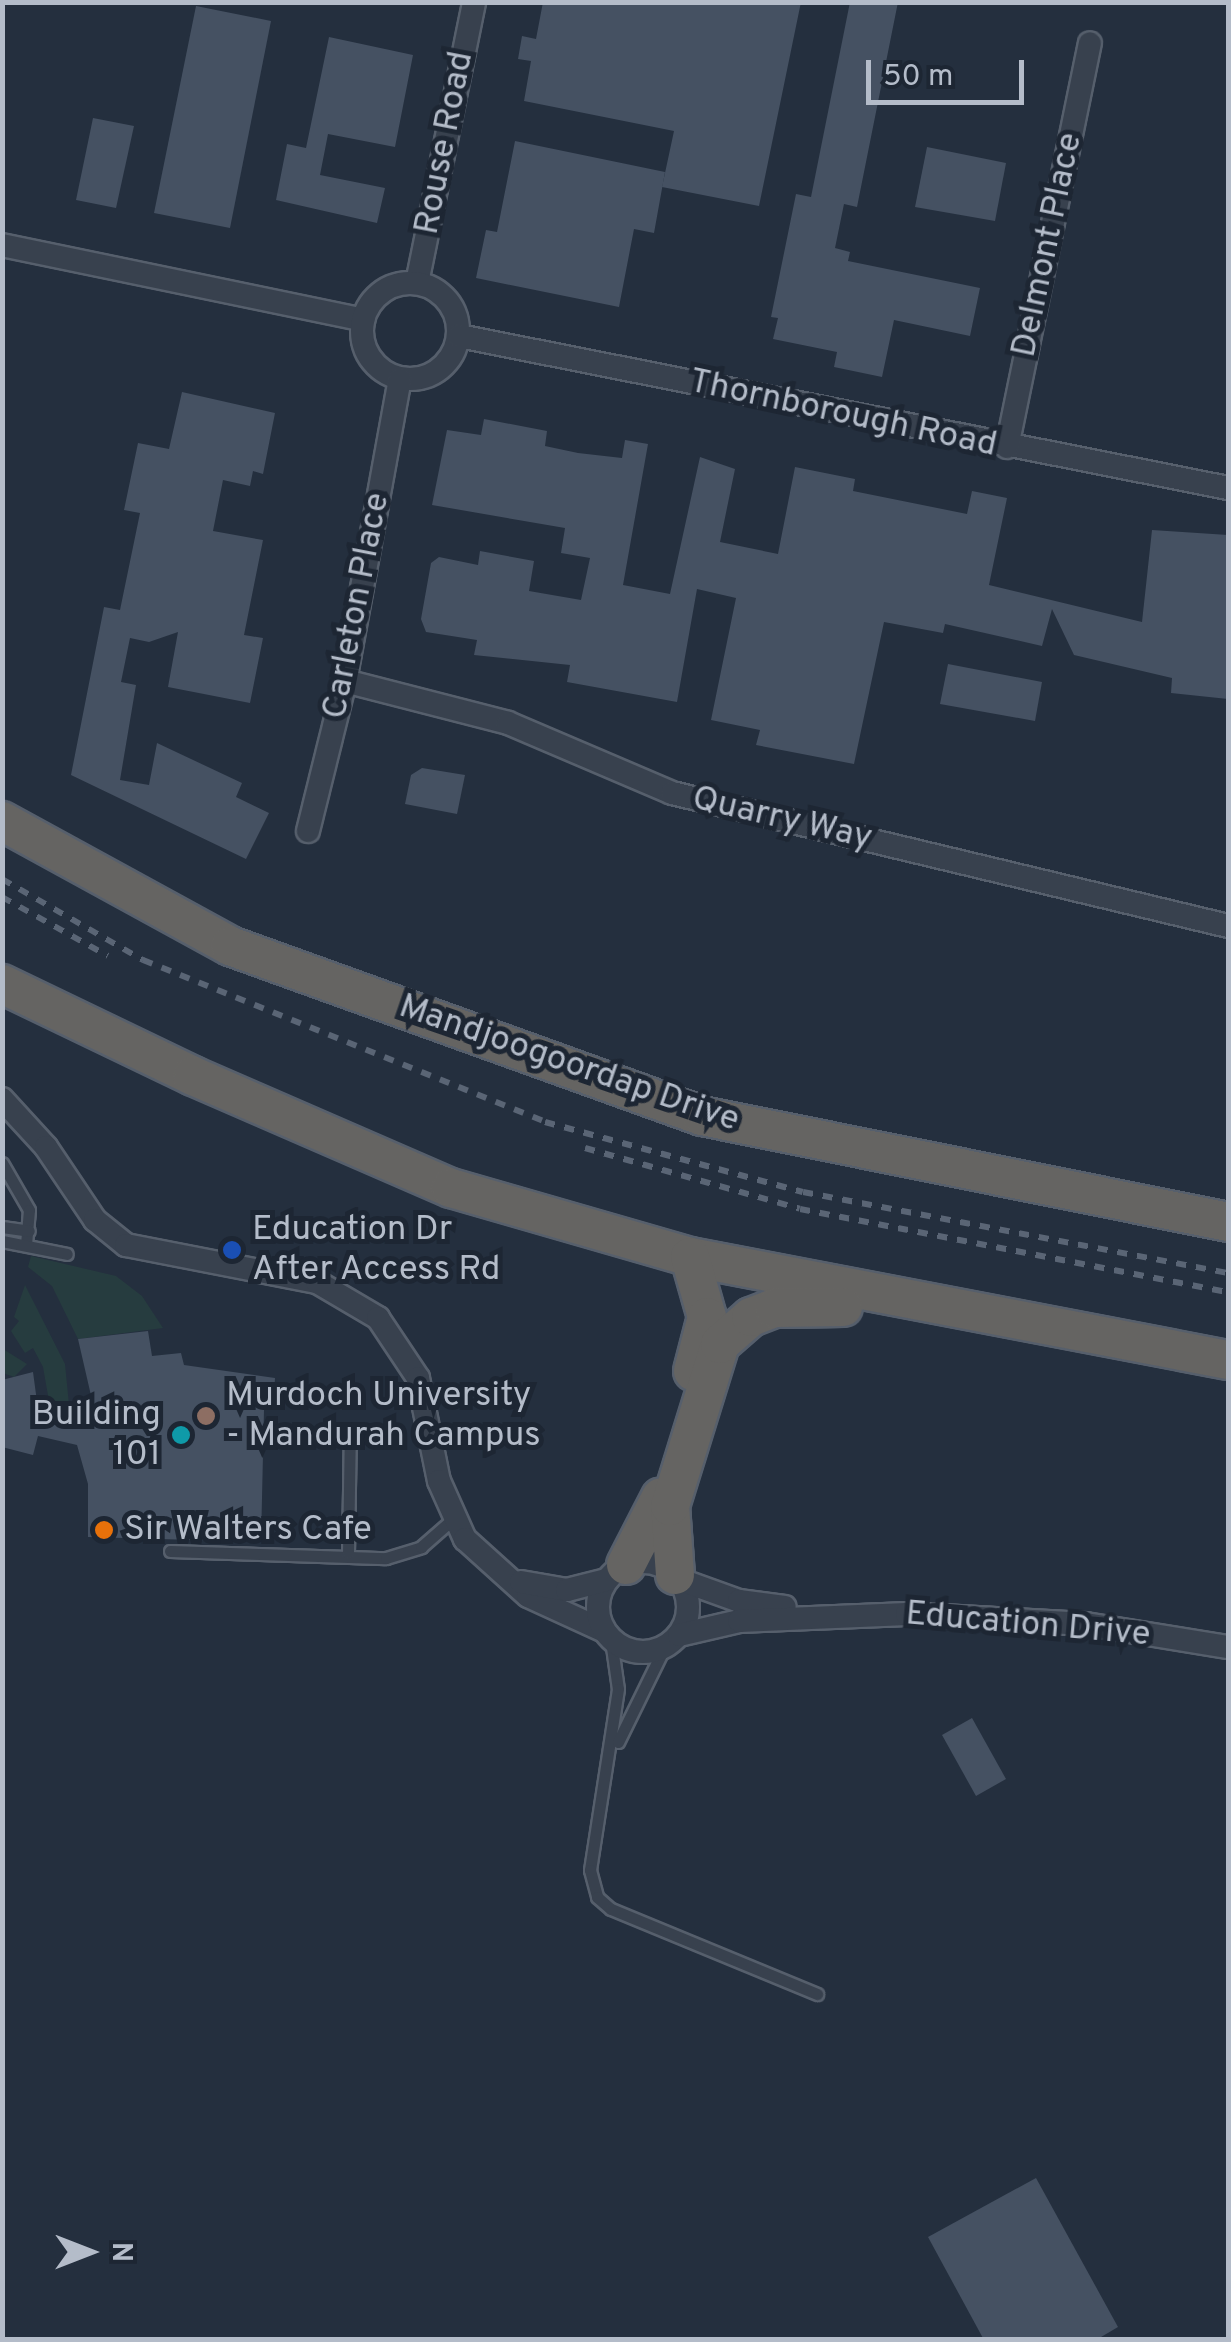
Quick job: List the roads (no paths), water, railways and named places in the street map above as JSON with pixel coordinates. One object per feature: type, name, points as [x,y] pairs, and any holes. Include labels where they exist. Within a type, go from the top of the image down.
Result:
[{"type":"highway","name":"Mandjoogoordap Drive","points":[[2,821],[230,946],[702,1116],[1228,1222]]},
{"type":"highway","points":[[2,984],[192,1076],[451,1188],[690,1256],[921,1306],[1228,1360]]},
{"type":"highway","points":[[616,1573],[657,1509],[707,1316],[690,1256]]},
{"type":"highway","points":[[676,1577],[670,1506],[720,1344],[751,1317],[786,1306],[921,1306]]},
{"type":"street","name":"Rouse Road","points":[[417,283],[474,2]]},
{"type":"street","name":"Delmont Place","points":[[1007,448],[1090,43]]},
{"type":"street","points":[[2,245],[363,320]]},
{"type":"street","points":[[417,283],[440,292],[454,312],[459,336],[439,371],[400,379],[369,357],[363,320],[383,291],[417,283]]},
{"type":"street","name":"Thornborough Road","points":[[459,336],[1007,448],[1228,488]]},
{"type":"street","name":"Carleton Place","points":[[308,831],[345,681],[400,379]]},
{"type":"street","name":"Quarry Way","points":[[345,681],[508,723],[672,793],[1228,926]]},
{"type":"street","points":[[2,1099],[46,1147],[96,1220],[126,1245],[317,1282],[378,1318],[418,1378],[453,1519],[504,1576],[543,1604],[636,1652],[672,1641],[688,1607],[676,1577],[652,1563],[558,1590],[504,1576]]},
{"type":"street","points":[[608,1636],[598,1606],[616,1573]]},
{"type":"street","name":"Education Drive","points":[[676,1577],[739,1600],[827,1613],[1068,1623],[1228,1647]]},
{"type":"street","name":"Education Drive","points":[[672,1641],[724,1622],[827,1613]]},
{"type":"lane","points":[[2,1163],[29,1210],[28,1237]]},
{"type":"lane","points":[[2,1227],[67,1254]]},
{"type":"lane","points":[[2,1240],[28,1237]]},
{"type":"lane","points":[[348,1554],[350,1432]]},
{"type":"lane","points":[[170,1551],[386,1558],[410,1553],[453,1519]]},
{"type":"lane","points":[[608,1636],[618,1689],[613,1753],[590,1870],[596,1896],[611,1909],[817,1994]]},
{"type":"lane","points":[[613,1753],[672,1641]]},
{"type":"railway","points":[[2,879],[143,960],[545,1122],[803,1192],[1228,1273]]},
{"type":"railway","points":[[2,897],[108,956]]},
{"type":"railway","points":[[585,1148],[800,1209],[1228,1292]]},
{"type":"place","name":"Education Dr After Access Rd","points":[[232,1250]]},
{"type":"place","name":"Murdoch University - Mandurah Campus","points":[[206,1416]]},
{"type":"place","name":"Building 101","points":[[181,1435]]},
{"type":"place","name":"Sir Walters Cafe","points":[[104,1530]]}]
